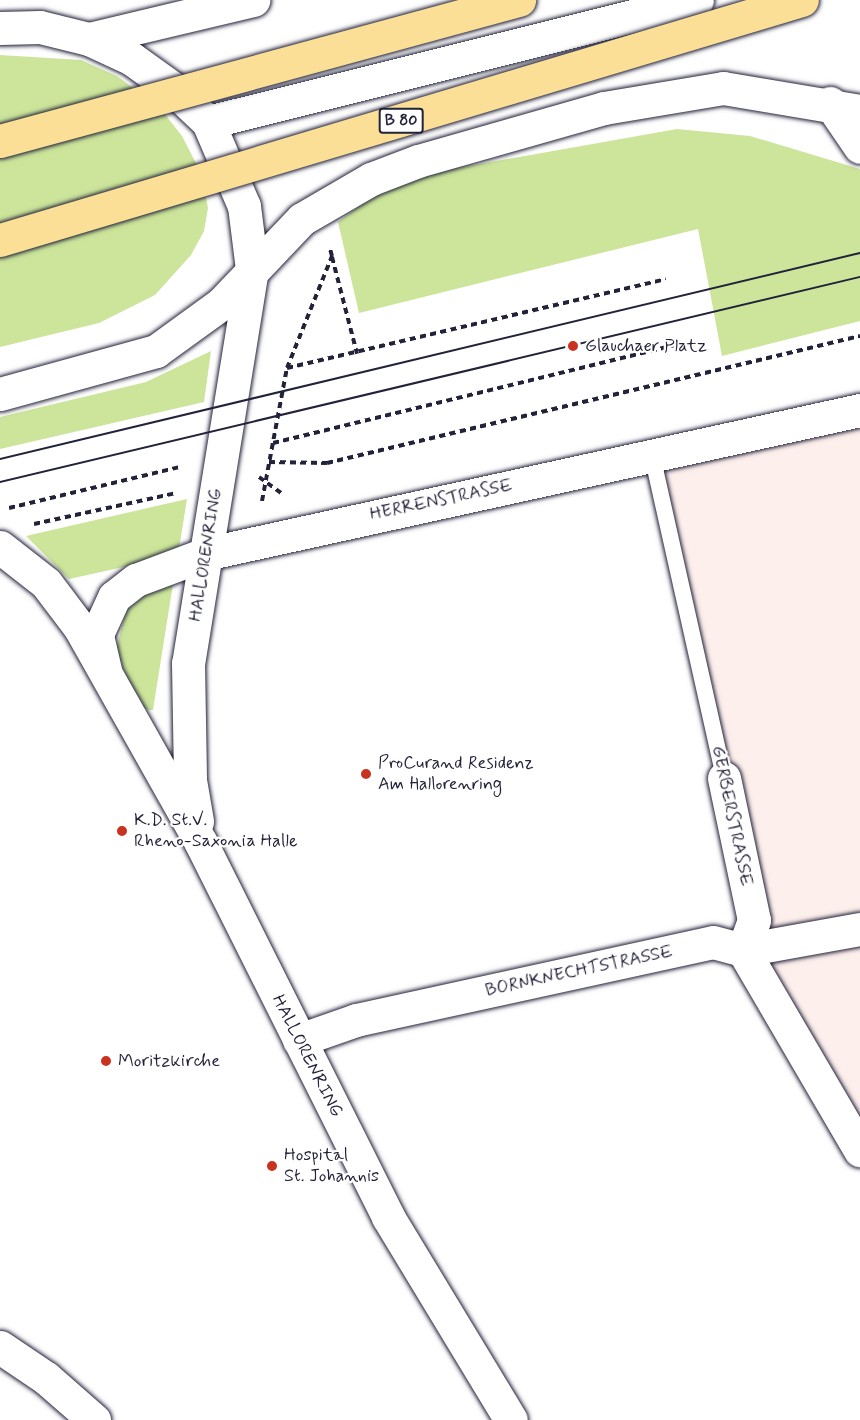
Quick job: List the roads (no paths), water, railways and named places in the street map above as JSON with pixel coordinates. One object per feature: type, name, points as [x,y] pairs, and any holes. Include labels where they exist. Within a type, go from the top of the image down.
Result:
[{"type":"main road","points":[[0,141],[519,0]]},
{"type":"main road","name":"B 80","points":[[0,240],[802,0]]},
{"type":"street","points":[[89,39],[253,0]]},
{"type":"street","points":[[208,122],[697,0]]},
{"type":"street","points":[[0,7],[40,27],[89,39],[132,59],[171,87],[208,122],[244,206],[252,269]]},
{"type":"street","points":[[0,28],[40,27]]},
{"type":"street","points":[[0,394],[156,351],[222,303],[302,219],[370,179],[604,108],[723,88],[845,107],[860,147]]},
{"type":"street","name":"HALLORENRING","points":[[201,843],[190,780],[187,725],[188,663],[252,269]]},
{"type":"street","name":"HERRENSTRASSE","points":[[107,677],[97,634],[114,597],[136,580],[205,554],[255,540],[860,410]]},
{"type":"street","name":"HALLORENRING","points":[[10,550],[46,583],[107,677],[201,843],[388,1217],[511,1420]]},
{"type":"street","name":"GERBERSTRASSE","points":[[724,777],[754,920],[743,950]]},
{"type":"street","name":"BORNKNECHTSTRASSE","points":[[299,1040],[356,1020],[713,942],[743,950],[860,929]]},
{"type":"street","points":[[743,950],[860,1150]]},
{"type":"street","points":[[0,1347],[46,1378],[94,1420]]},
{"type":"lane","name":"GERBERSTRASSE","points":[[652,455],[724,777]]},
{"type":"tram line","points":[[0,459],[860,253]]},
{"type":"tram line","points":[[0,482],[860,277]]},
{"type":"place","name":"Glauchaer Platz","points":[[573,346]]},
{"type":"place","name":"ProCurand Residenz Am Hallorenring","points":[[366,774]]},
{"type":"place","name":"K.D. St.V. Rheno-Saxonia Halle","points":[[122,831]]},
{"type":"place","name":"Moritzkirche","points":[[106,1061]]},
{"type":"place","name":"Hospital St. Johannis","points":[[272,1166]]}]
